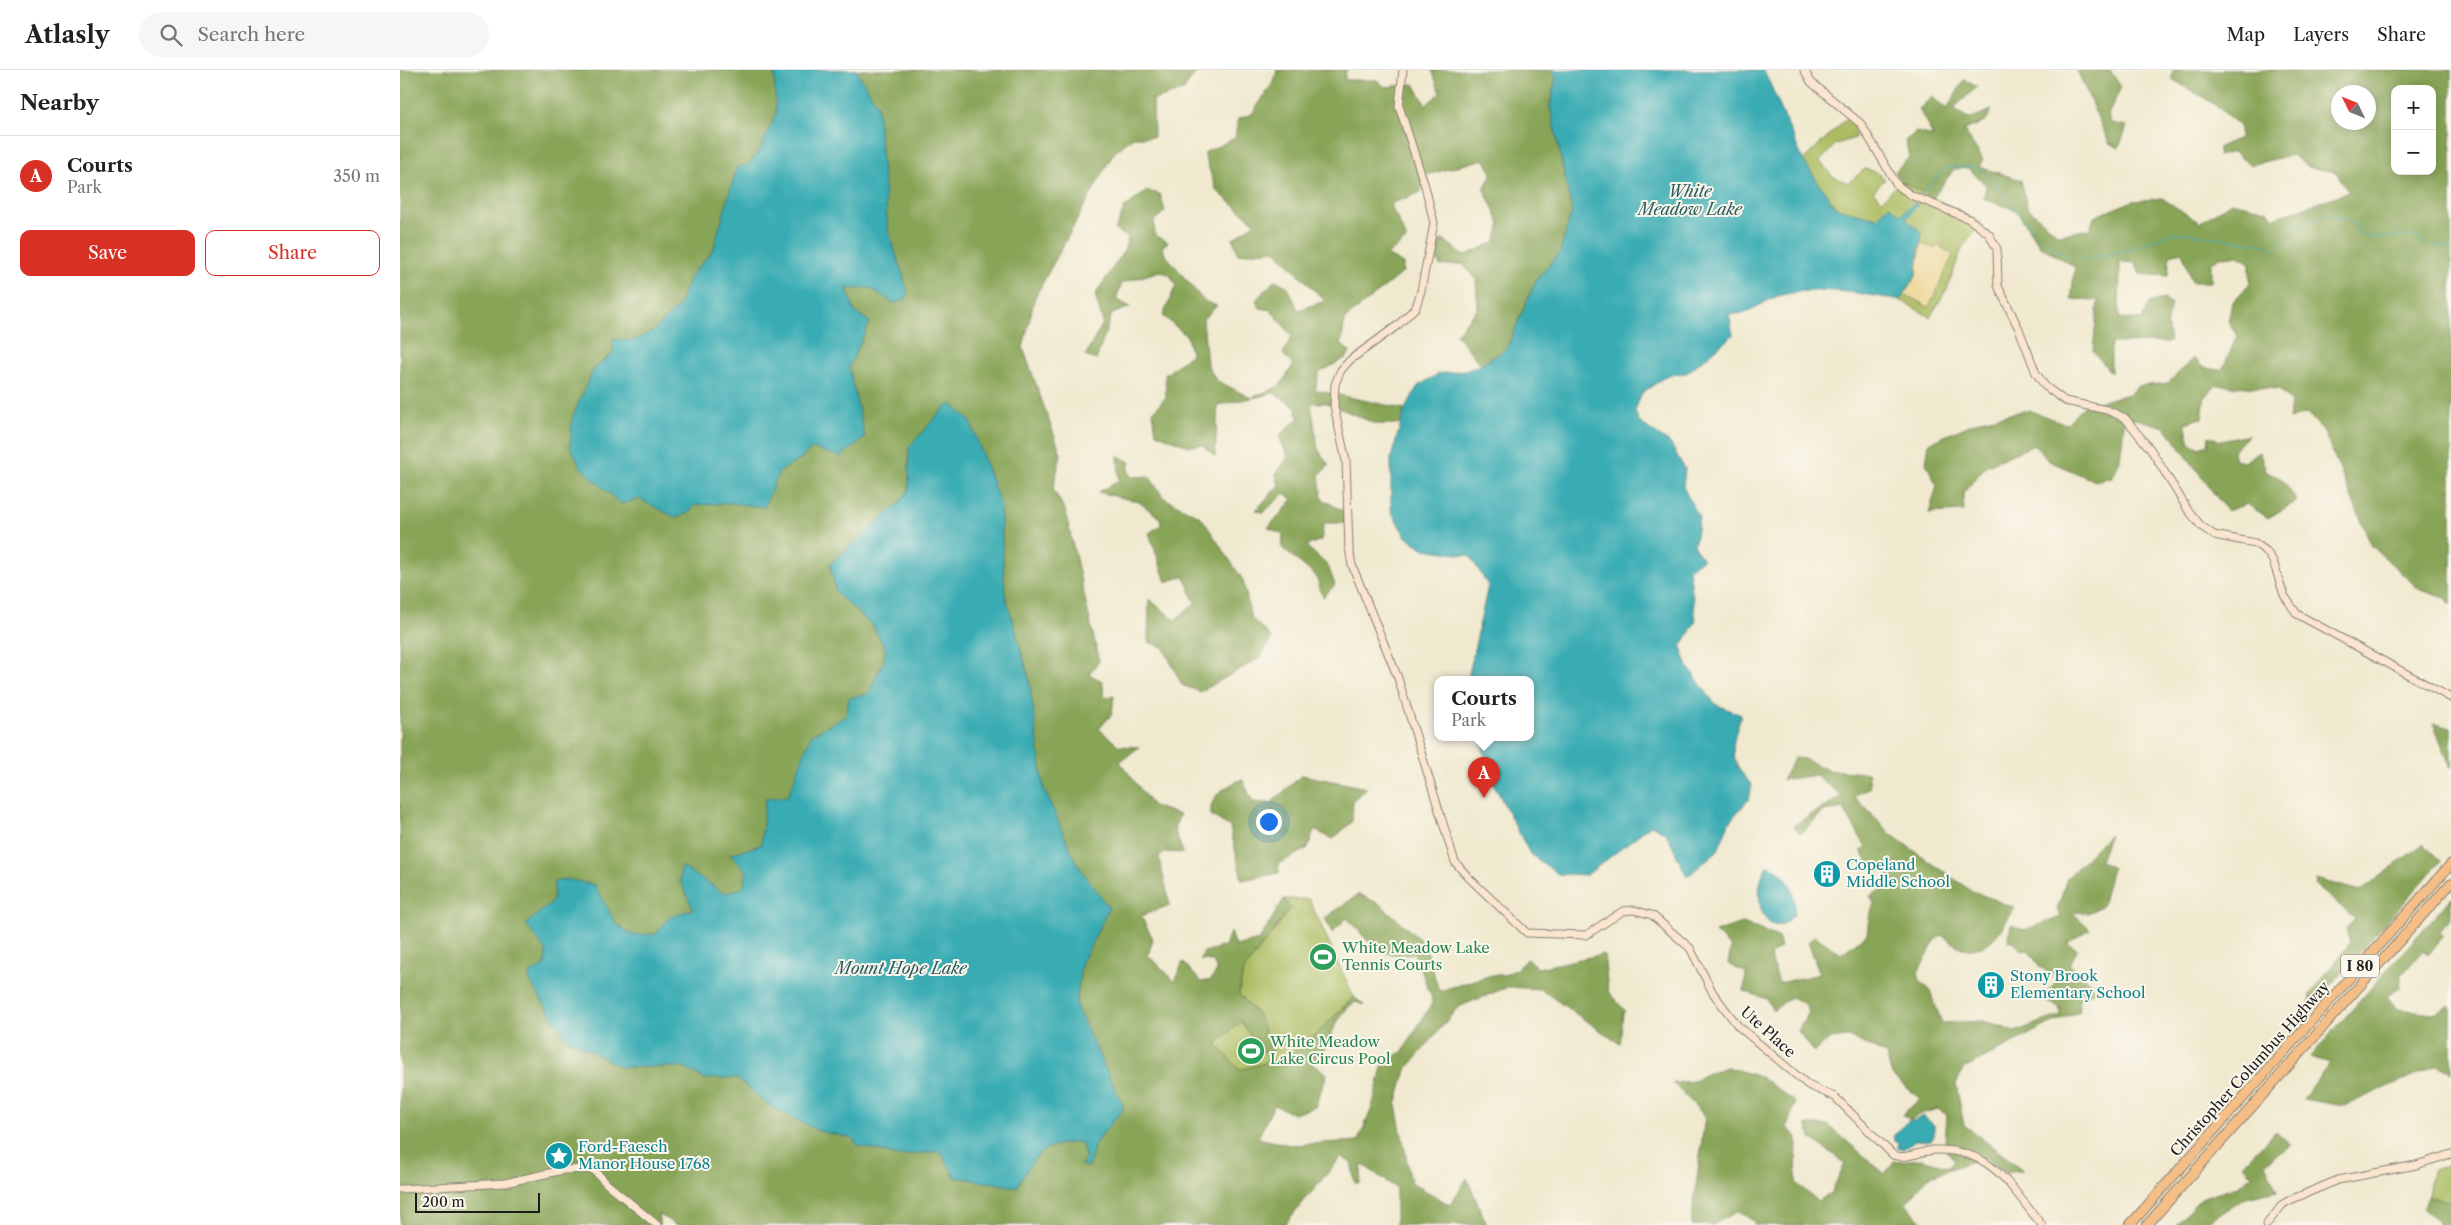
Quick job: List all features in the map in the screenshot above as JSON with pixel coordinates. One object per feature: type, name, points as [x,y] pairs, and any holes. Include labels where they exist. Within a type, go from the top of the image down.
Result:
[{"type":"highway","name":"Christopher Columbus Highway","points":[[2130,1225],[2451,864]]},
{"type":"highway","name":"Christopher Columbus Highway","points":[[2147,1225],[2451,883]]},
{"type":"street","name":"Ute Place","points":[[1403,70],[1399,106],[1425,186],[1434,224],[1420,294],[1416,307],[1398,325],[1350,360],[1341,370],[1336,384],[1334,406],[1346,461],[1348,542],[1352,565],[1398,678],[1453,858],[1462,872],[1527,933],[1586,935],[1594,932],[1618,914],[1634,910],[1652,915],[1690,948],[1713,993],[1738,1026],[1808,1085],[1830,1094],[1896,1156],[1942,1151],[1972,1156],[1990,1164],[2000,1173],[2042,1225]]},
{"type":"street","points":[[1804,70],[1814,85],[1860,124],[1892,179],[1911,194],[1969,219],[1986,231],[1998,256],[1998,286],[2019,329],[2036,373],[2044,386],[2065,401],[2106,410],[2125,418],[2151,450],[2191,514],[2201,526],[2214,535],[2246,540],[2266,551],[2273,561],[2284,595],[2298,614],[2451,698]]},
{"type":"street","points":[[2266,1225],[2284,1204],[2290,1200],[2338,1180],[2416,1165],[2451,1154]]},
{"type":"street","points":[[400,1189],[505,1183],[563,1170],[588,1169],[594,1170],[607,1184],[658,1225]]},
{"type":"green space","points":[[400,70],[1197,70],[1183,91],[1153,100],[1154,137],[1133,137],[1113,154],[1035,297],[1023,348],[1061,454],[1053,489],[1065,510],[1099,661],[1089,674],[1102,681],[1105,698],[1114,696],[1112,714],[1099,729],[1119,746],[1139,747],[1120,762],[1153,806],[1180,815],[1174,828],[1183,853],[1165,852],[1159,858],[1170,905],[1141,916],[1153,939],[1148,955],[1175,981],[1183,962],[1201,982],[1211,980],[1217,971],[1213,961],[1200,960],[1204,952],[1225,946],[1230,932],[1235,946],[1259,940],[1284,899],[1290,909],[1243,971],[1239,994],[1258,1015],[1273,1052],[1260,1051],[1241,1021],[1216,1044],[1239,1070],[1280,1059],[1301,1049],[1354,997],[1364,1005],[1356,1002],[1344,1012],[1320,1059],[1311,1062],[1327,1074],[1315,1107],[1294,1114],[1274,1105],[1258,1138],[1290,1145],[1358,1141],[1372,1108],[1383,1063],[1403,1051],[1432,1003],[1431,995],[1414,953],[1391,954],[1376,948],[1347,918],[1332,933],[1325,918],[1359,894],[1381,905],[1425,944],[1439,991],[1492,975],[1504,975],[1515,970],[1527,959],[1538,968],[1604,954],[1608,991],[1625,1011],[1623,1013],[1620,1044],[1540,989],[1508,987],[1458,1007],[1406,1070],[1396,1105],[1411,1182],[1450,1205],[1467,1178],[1487,1225],[1396,1225],[1396,1188],[1362,1164],[1360,1183],[1355,1183],[1351,1162],[1341,1157],[1284,1225],[676,1225],[658,1214],[660,1225],[400,1225]]},
{"type":"green space","points":[[1277,70],[1348,70],[1345,72],[1345,80],[1376,80],[1385,87],[1414,84],[1426,105],[1440,93],[1432,70],[1550,70],[1556,77],[1550,106],[1572,211],[1560,252],[1536,280],[1507,348],[1481,365],[1456,334],[1478,308],[1476,280],[1463,264],[1440,266],[1433,248],[1443,239],[1464,256],[1495,242],[1500,224],[1484,189],[1492,173],[1484,159],[1423,176],[1421,192],[1390,204],[1407,239],[1387,255],[1403,264],[1403,272],[1345,319],[1341,344],[1350,352],[1347,357],[1319,373],[1315,390],[1405,409],[1401,424],[1376,424],[1327,403],[1311,403],[1318,449],[1329,466],[1319,475],[1322,499],[1345,512],[1345,523],[1324,523],[1321,540],[1306,546],[1328,566],[1335,585],[1323,597],[1316,576],[1282,548],[1283,534],[1268,528],[1293,499],[1284,493],[1263,513],[1256,510],[1279,485],[1276,474],[1288,457],[1279,436],[1298,419],[1296,407],[1274,393],[1251,398],[1280,386],[1293,365],[1283,354],[1292,336],[1271,310],[1260,308],[1256,300],[1275,280],[1288,287],[1298,310],[1325,301],[1275,250],[1238,254],[1233,239],[1255,223],[1216,190],[1204,153],[1235,138],[1238,119],[1252,114],[1274,81]]},
{"type":"green space","points":[[2077,70],[2110,70],[2121,87],[2108,115],[2111,123],[2127,126],[2119,148],[2109,143]]},
{"type":"green space","points":[[2173,70],[2451,70],[2451,605],[2446,598],[2420,590],[2372,546],[2323,430],[2307,413],[2289,419],[2291,401],[2279,389],[2217,385],[2205,396],[2202,418],[2185,423],[2190,443],[2199,448],[2208,445],[2209,436],[2221,441],[2249,435],[2233,451],[2235,460],[2244,462],[2259,452],[2267,472],[2282,479],[2297,501],[2268,518],[2247,504],[2227,511],[2165,427],[2125,416],[2120,460],[2112,477],[2095,481],[2049,461],[2034,445],[1987,465],[1963,493],[1964,511],[1929,513],[1937,486],[1926,463],[1929,443],[1981,420],[2028,410],[2066,424],[2084,406],[2129,394],[2138,386],[2168,383],[2194,358],[2204,368],[2222,370],[2237,336],[2228,321],[2232,303],[2250,283],[2250,263],[2238,256],[2219,257],[2211,264],[2211,282],[2192,282],[2182,252],[2170,255],[2168,276],[2140,274],[2135,263],[2120,262],[2119,318],[2142,320],[2149,303],[2164,299],[2171,305],[2167,321],[2170,342],[2111,343],[2111,373],[2093,351],[2098,300],[2071,299],[2075,267],[2040,246],[2016,210],[1984,199],[1986,185],[1968,168],[1954,169],[1933,198],[1901,181],[1894,172],[1910,156],[1905,141],[1916,132],[1933,136],[1919,109],[1932,97],[1947,109],[1964,80],[1977,87],[1954,108],[1968,119],[1992,110],[1985,122],[1964,130],[1983,160],[1979,167],[2021,180],[2027,207],[2058,235],[2090,229],[2094,217],[2133,201],[2162,198],[2200,223],[2231,202],[2267,210],[2274,218],[2349,192],[2336,172],[2308,167],[2292,155],[2250,165],[2234,152],[2218,156],[2219,147],[2240,138],[2240,126],[2214,104],[2172,79]]},
{"type":"green space","points":[[1849,116],[1857,123],[1855,138],[1836,144],[1820,161],[1832,176],[1848,183],[1865,169],[1876,172],[1885,179],[1873,192],[1882,200],[1901,181],[1982,223],[1962,248],[1947,289],[1930,317],[1900,300],[1916,276],[1906,219],[1918,205],[1915,202],[1901,216],[1877,218],[1836,208],[1803,160]]},
{"type":"green space","points":[[1147,191],[1160,194],[1165,211],[1154,221],[1155,235],[1168,242],[1162,247],[1165,254],[1204,301],[1217,306],[1203,319],[1207,364],[1216,380],[1251,398],[1218,405],[1215,457],[1203,445],[1188,446],[1156,433],[1153,412],[1166,397],[1165,375],[1191,354],[1187,336],[1163,316],[1176,285],[1170,275],[1160,271],[1122,283],[1116,299],[1130,307],[1112,314],[1096,360],[1085,356],[1103,323],[1095,295],[1125,249],[1128,237],[1115,230],[1125,207]]},
{"type":"green space","points":[[1118,456],[1130,462],[1128,470],[1131,477],[1149,476],[1164,498],[1201,517],[1243,580],[1251,618],[1272,638],[1260,658],[1200,692],[1182,685],[1163,647],[1148,642],[1149,599],[1175,620],[1195,603],[1184,576],[1166,582],[1149,533],[1161,525],[1160,518],[1139,502],[1098,492],[1119,481]]},
{"type":"green space","points":[[2433,723],[2451,728],[2451,768]]},
{"type":"green space","points":[[1795,758],[1804,759],[1828,770],[1868,773],[1870,787],[1854,796],[1892,835],[1970,890],[2015,908],[1996,936],[1984,946],[1976,949],[1966,949],[1941,935],[1935,941],[1918,972],[1920,981],[1930,991],[1942,1023],[1982,1021],[2014,1032],[2061,1015],[2059,1007],[2043,1000],[2058,978],[2040,967],[2028,950],[2023,951],[2012,941],[2008,941],[2011,925],[2024,930],[2061,917],[2057,910],[2067,878],[2110,834],[2100,861],[2112,868],[2102,906],[2088,913],[2072,912],[2090,929],[2067,943],[2077,949],[2070,965],[2091,983],[2096,991],[2078,1000],[2080,1011],[2047,1025],[1964,1068],[1956,1084],[1964,1125],[2023,1170],[2007,1173],[1984,1157],[1928,1177],[1906,1204],[1925,1225],[1755,1225],[1753,1220],[1738,1211],[1712,1225],[1691,1225],[1705,1116],[1673,1083],[1694,1081],[1707,1073],[1727,1067],[1761,1077],[1795,1102],[1787,1128],[1797,1137],[1796,1183],[1818,1201],[1831,1193],[1845,1163],[1812,1139],[1806,1125],[1828,1125],[1885,1174],[1894,1161],[1922,1159],[1949,1167],[1954,1159],[1942,1146],[1945,1143],[1947,1115],[1938,1109],[1920,1114],[1911,1120],[1902,1115],[1920,1099],[1892,1075],[1886,1054],[1849,1037],[1829,1039],[1814,1052],[1798,1031],[1809,1012],[1805,1004],[1791,997],[1773,1011],[1767,999],[1744,991],[1746,973],[1728,964],[1731,947],[1715,932],[1743,923],[1778,937],[1781,947],[1770,955],[1779,983],[1820,974],[1808,942],[1815,936],[1841,954],[1867,934],[1869,918],[1874,903],[1870,896],[1893,883],[1884,869],[1875,873],[1861,851],[1866,847],[1843,808],[1824,811],[1801,834],[1793,826],[1842,796],[1816,775],[1782,780]]},
{"type":"green space","points":[[1302,775],[1367,788],[1353,800],[1352,822],[1333,839],[1314,830],[1308,848],[1278,864],[1279,873],[1242,880],[1230,827],[1211,815],[1211,808],[1216,796],[1230,785],[1242,779],[1253,802],[1271,803]]},
{"type":"green space","points":[[2423,844],[2441,861],[2309,1009],[2310,994],[2350,943],[2346,929],[2355,918],[2315,885],[2316,879],[2360,891]]},
{"type":"green space","points":[[2451,898],[2451,918],[2439,932],[2443,936],[2428,955],[2422,951],[2401,976],[2400,988],[2387,996],[2397,1009],[2434,1013],[2451,1005],[2451,1072],[2437,1065],[2344,1106],[2303,1099],[2330,1063],[2310,1057]]},
{"type":"green space","points":[[1284,899],[1309,899],[1354,997],[1301,1049],[1280,1059],[1239,1070],[1216,1044],[1241,1020],[1260,1051],[1258,1015],[1239,994],[1243,971],[1290,909]]},
{"type":"green space","points":[[2276,1131],[2291,1145],[2265,1163],[2277,1191],[2246,1198],[2201,1225],[2176,1225],[2200,1199],[2239,1186],[2252,1176],[2243,1164]]},
{"type":"green space","points":[[2451,1164],[2451,1201],[2428,1197],[2432,1170]]},
{"type":"green space","points":[[2428,1197],[2451,1201],[2451,1225],[2438,1225],[2438,1221],[2423,1208]]},
{"type":"sand","points":[[1921,244],[1935,249],[1938,245],[1953,255],[1929,307],[1904,294],[1916,276]]},
{"type":"water","points":[[774,70],[856,70],[877,104],[888,230],[908,291],[905,300],[893,303],[870,288],[847,289],[855,312],[870,322],[849,367],[865,438],[840,457],[813,448],[798,461],[779,472],[764,507],[730,503],[695,505],[688,513],[677,518],[639,499],[621,504],[581,468],[570,446],[572,418],[593,370],[613,353],[614,339],[632,341],[653,331],[679,306],[689,278],[713,250],[737,167],[748,165],[760,150],[776,113]]},
{"type":"water","name":"White Meadow Lake","points":[[1550,70],[1764,70],[1803,160],[1836,208],[1877,218],[1889,205],[1901,215],[1915,202],[1918,205],[1906,219],[1922,232],[1916,276],[1900,300],[1855,293],[1797,292],[1775,297],[1743,313],[1729,314],[1733,335],[1687,373],[1668,375],[1642,393],[1635,411],[1639,422],[1670,443],[1685,469],[1683,487],[1699,518],[1694,547],[1703,559],[1689,569],[1696,621],[1681,647],[1688,667],[1715,704],[1741,715],[1733,752],[1738,767],[1752,785],[1749,799],[1730,821],[1718,850],[1687,877],[1666,833],[1651,825],[1587,875],[1558,874],[1530,854],[1492,781],[1478,783],[1491,775],[1480,741],[1534,741],[1534,676],[1469,676],[1488,585],[1470,556],[1424,549],[1405,536],[1391,511],[1391,458],[1405,409],[1418,386],[1438,374],[1462,371],[1481,365],[1507,348],[1536,280],[1560,252],[1572,211],[1550,106],[1556,77]]},
{"type":"water","name":"Mount Hope Lake","points":[[952,404],[970,421],[1000,503],[1005,594],[1029,678],[1044,789],[1077,864],[1109,908],[1081,965],[1076,1006],[1124,1108],[1095,1143],[1089,1167],[1081,1165],[1086,1158],[1081,1142],[1056,1145],[1048,1148],[1035,1159],[1017,1187],[955,1177],[940,1151],[898,1156],[859,1146],[852,1138],[819,1131],[772,1108],[736,1078],[704,1079],[684,1067],[620,1067],[565,1037],[529,980],[531,972],[545,966],[546,951],[526,924],[553,901],[554,882],[566,879],[595,885],[616,924],[633,935],[656,934],[670,917],[693,909],[680,880],[681,866],[724,893],[743,888],[747,872],[730,854],[761,845],[765,799],[788,796],[811,735],[846,716],[849,698],[868,694],[883,662],[886,650],[873,626],[836,593],[830,564],[899,503],[909,490],[909,447],[944,408]]},
{"type":"water","points":[[1767,866],[1775,868],[1786,878],[1793,892],[1794,915],[1783,924],[1775,925],[1768,921],[1762,913],[1759,889]]},
{"type":"water","points":[[1923,1116],[1934,1125],[1934,1136],[1931,1141],[1915,1140],[1902,1150],[1898,1148],[1898,1142],[1894,1140],[1893,1136],[1908,1121],[1914,1121]]},
{"type":"waterway","points":[[1921,195],[1946,168],[1971,166],[1985,173],[2037,235],[2051,247],[2074,259]]},
{"type":"waterway","points":[[2082,259],[2129,250],[2168,234],[2187,233],[2261,244],[2275,249],[2297,226],[2308,220],[2323,216],[2338,217],[2353,223],[2359,228],[2359,233],[2366,236],[2413,237],[2431,245],[2451,248]]},
{"type":"place","name":"Courts","points":[[1484,798]]},
{"type":"place","name":"Copeland Middle School","points":[[1827,874]]},
{"type":"place","name":"White Meadow Lake Tennis Courts","points":[[1323,957]]},
{"type":"place","name":"Stony Brook Elementary School","points":[[1991,985]]},
{"type":"place","name":"White Meadow Lake Circus Pool","points":[[1251,1051]]},
{"type":"place","name":"Ford-Faesch Manor House 1768","points":[[559,1156]]}]
